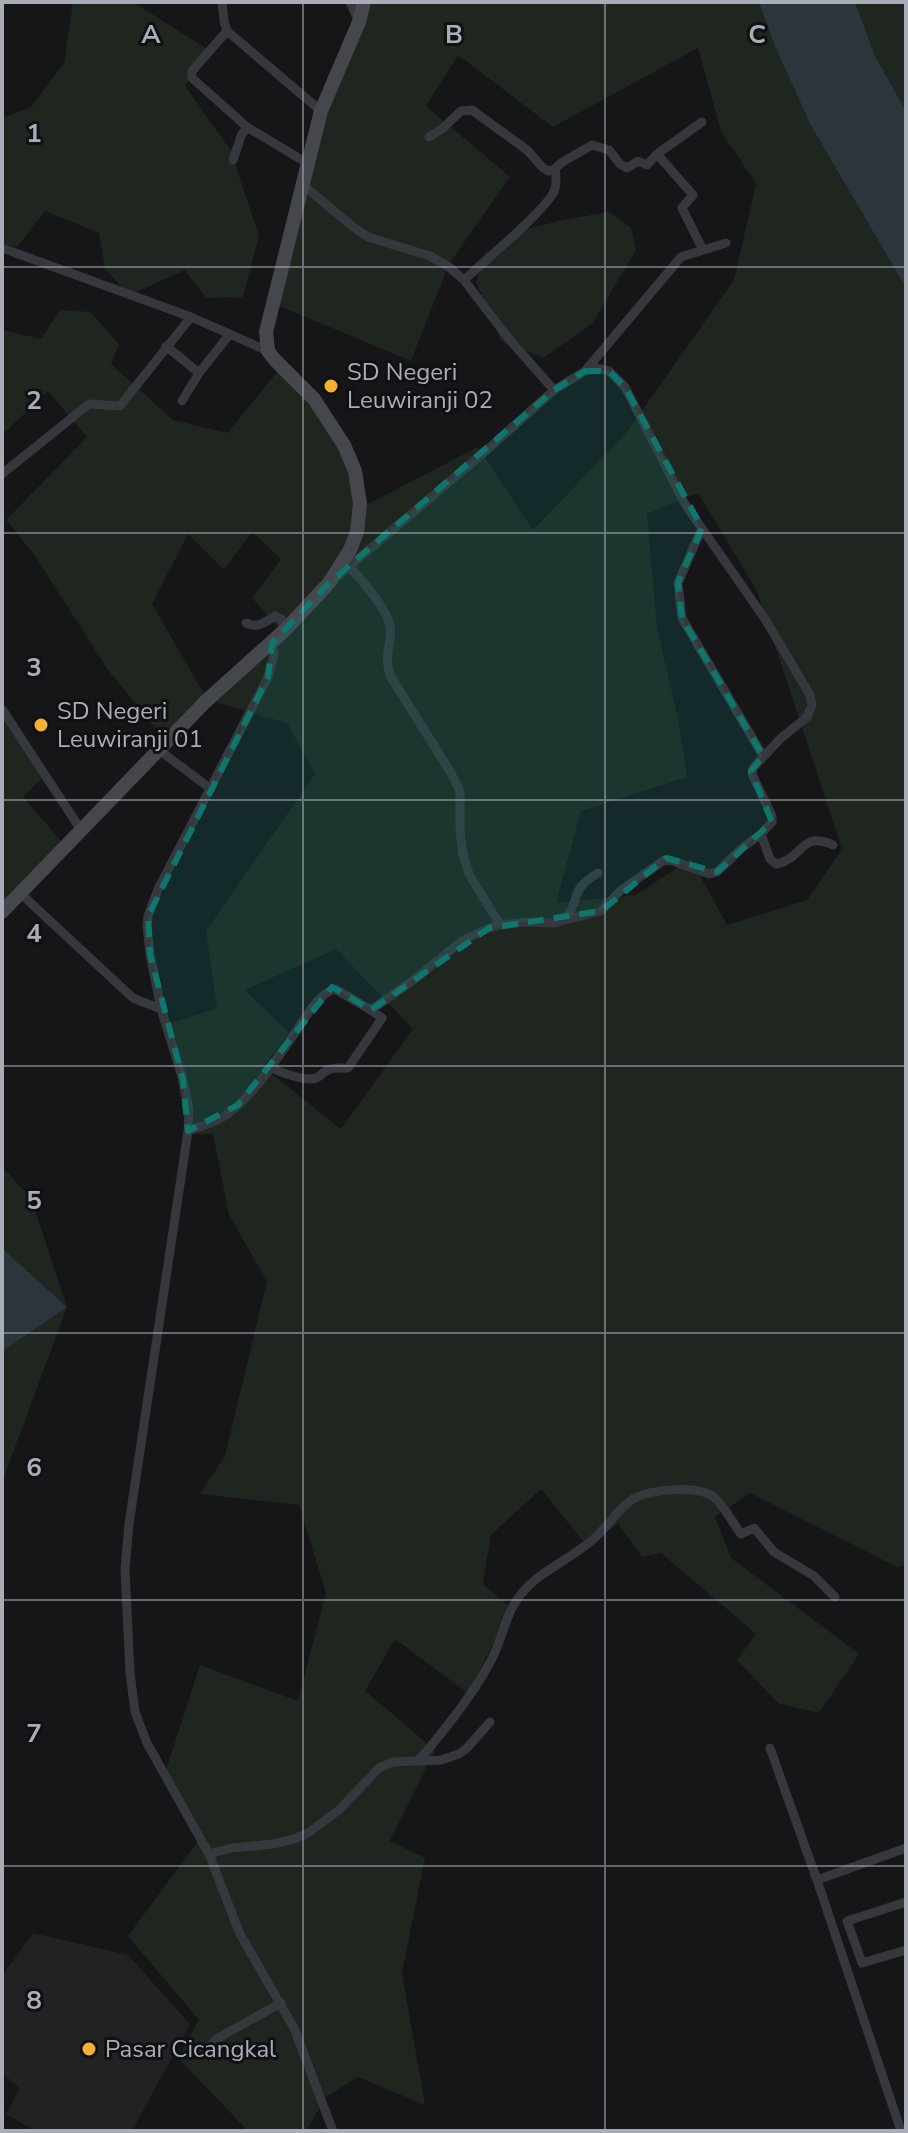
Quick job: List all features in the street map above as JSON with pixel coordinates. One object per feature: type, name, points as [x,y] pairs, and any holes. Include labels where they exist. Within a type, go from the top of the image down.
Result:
[{"type":"main road","points":[[2,912],[205,702],[286,629],[329,583],[350,550],[357,532],[360,504],[355,471],[344,445],[314,399],[268,351],[266,332],[321,111],[359,22],[364,2]]},
{"type":"street","points":[[222,2],[227,31],[321,111]]},
{"type":"street","points":[[350,2],[359,22]]},
{"type":"street","points":[[227,31],[192,71],[192,78],[247,127],[307,163]]},
{"type":"street","points":[[429,137],[461,111],[472,110],[527,150],[548,171],[592,145],[609,150],[627,168],[638,161],[647,165],[657,154],[702,122]]},
{"type":"street","points":[[233,160],[247,127]]},
{"type":"street","points":[[657,154],[693,195],[682,208],[703,250]]},
{"type":"street","points":[[464,280],[551,196],[556,187],[555,169]]},
{"type":"street","points":[[303,185],[368,237],[430,256],[449,267],[464,280],[509,339],[554,390]]},
{"type":"street","points":[[585,371],[681,257],[726,243]]},
{"type":"street","points":[[2,248],[191,317],[268,351]]},
{"type":"street","points":[[2,474],[89,404],[120,406],[191,317]]},
{"type":"street","points":[[182,401],[229,335]]},
{"type":"street","points":[[166,346],[199,373]]},
{"type":"street","points":[[329,583],[554,390],[585,371],[597,368],[609,371],[625,387],[685,504],[765,619],[810,695],[812,705],[807,717],[753,768],[752,774],[772,822],[717,872],[709,874],[670,860],[663,861],[620,891],[601,911],[554,923],[526,922],[489,928],[462,941],[371,1010]]},
{"type":"street","points":[[702,528],[678,583],[682,618],[763,756]]},
{"type":"street","points":[[349,566],[386,613],[390,628],[386,666],[460,791],[463,854],[469,874],[500,925]]},
{"type":"street","points":[[246,623],[253,627],[275,616],[281,619],[286,629]]},
{"type":"street","points":[[272,643],[274,654],[268,677],[158,889],[148,916],[150,954],[161,1009],[189,1110],[125,1569],[135,1712],[154,1756],[209,1854],[240,1934],[294,2028],[333,2131]]},
{"type":"street","points":[[2,709],[81,830]]},
{"type":"street","points":[[159,750],[211,789]]},
{"type":"street","points":[[761,834],[770,859],[776,864],[787,862],[808,842],[823,840],[833,845]]},
{"type":"street","points":[[565,919],[570,913],[577,889],[598,873]]},
{"type":"street","points":[[20,893],[133,998],[161,1009]]},
{"type":"street","points":[[188,1131],[225,1116],[238,1105],[271,1068],[312,1008],[329,990],[335,989],[382,1018],[348,1068],[330,1068],[311,1079],[271,1068]]},
{"type":"street","points":[[419,1760],[445,1729],[490,1664],[513,1606],[522,1593],[534,1581],[592,1541],[633,1499],[648,1493],[696,1489],[706,1492],[716,1499],[741,1534],[754,1528],[774,1552],[814,1576],[835,1597]]},
{"type":"street","points":[[209,1854],[273,1844],[308,1833],[339,1810],[379,1768],[393,1762],[441,1760],[459,1754],[490,1722]]},
{"type":"street","points":[[770,1748],[901,2131]]},
{"type":"street","points":[[817,1880],[906,1848]]},
{"type":"street","points":[[906,1902],[847,1921],[862,1963],[906,1950]]},
{"type":"street","points":[[205,2051],[218,2038],[281,2003]]},
{"type":"highlighted area","points":[[585,371],[609,371],[625,387],[702,528],[678,583],[682,618],[763,756],[751,771],[772,822],[717,872],[666,858],[601,911],[489,928],[371,1010],[332,987],[238,1105],[188,1131],[183,1080],[150,954],[148,916],[268,677],[272,643],[329,583],[554,390]]},
{"type":"shaded area","points":[[73,2],[133,2],[209,50],[185,86],[231,151],[259,236],[243,297],[206,298],[185,270],[130,295],[105,269],[99,233],[45,211],[17,247],[2,244],[2,118],[30,108],[64,63]]},
{"type":"shaded area","points":[[365,2],[759,2],[810,124],[906,288],[906,1565],[897,1567],[750,1493],[715,1517],[731,1558],[859,1654],[819,1713],[779,1704],[737,1660],[756,1634],[661,1553],[642,1557],[618,1524],[587,1546],[541,1489],[491,1535],[483,1584],[511,1608],[468,1693],[395,1639],[365,1691],[435,1750],[390,1841],[425,1858],[402,1973],[425,2105],[358,2077],[326,2097],[306,2131],[248,2131],[178,2058],[199,2020],[128,1936],[202,1836],[166,1770],[200,1665],[298,1701],[326,1593],[299,1505],[200,1494],[225,1456],[267,1281],[229,1215],[213,1134],[186,1134],[169,1024],[217,1008],[206,931],[315,774],[287,723],[208,700],[167,742],[108,670],[34,554],[6,520],[87,437],[48,391],[2,435],[2,330],[41,339],[60,310],[90,312],[119,344],[111,364],[173,420],[227,433],[283,365],[343,432],[363,474],[366,505],[478,447],[533,530],[627,432],[734,280],[756,184],[721,131],[698,48],[553,127],[458,55],[426,106],[510,177],[449,264],[411,361],[277,305],[319,129]],"holes":[[[698,493],[757,591],[842,849],[807,900],[727,925],[691,859],[635,895],[556,903],[581,811],[687,777],[679,723],[657,627],[647,514]],[[252,532],[281,559],[252,598],[285,636],[207,699],[152,604],[188,534],[224,570]],[[336,949],[413,1029],[341,1129],[263,1067],[289,1033],[245,990]]]},
{"type":"shaded area","points":[[759,2],[855,2],[875,56],[906,111],[906,288],[810,124]]},
{"type":"shaded area","points":[[855,2],[906,2],[906,111],[875,56]]},
{"type":"shaded area","points":[[608,212],[631,227],[636,250],[592,324],[543,358],[501,341],[476,282],[485,253],[522,230]]},
{"type":"shaded area","points":[[2,710],[46,774],[23,797],[66,847],[2,913]]},
{"type":"shaded area","points":[[2,1167],[31,1198],[67,1307],[2,1248]]},
{"type":"shaded area","points":[[2,1248],[67,1307],[2,1352]]},
{"type":"shaded area","points":[[67,1307],[2,1482],[2,1352]]},
{"type":"shaded area","name":"Pasar Cicangkal","points":[[33,1933],[128,1955],[190,2024],[132,2131],[35,2131],[6,2114],[20,2088],[2,2073],[2,1976]]},
{"type":"place","name":"SD Negeri Leuwiranji 02","points":[[331,386]]},
{"type":"place","name":"SD Negeri Leuwiranji 01","points":[[41,725]]},
{"type":"place","name":"Pasar Cicangkal","points":[[89,2049]]}]
